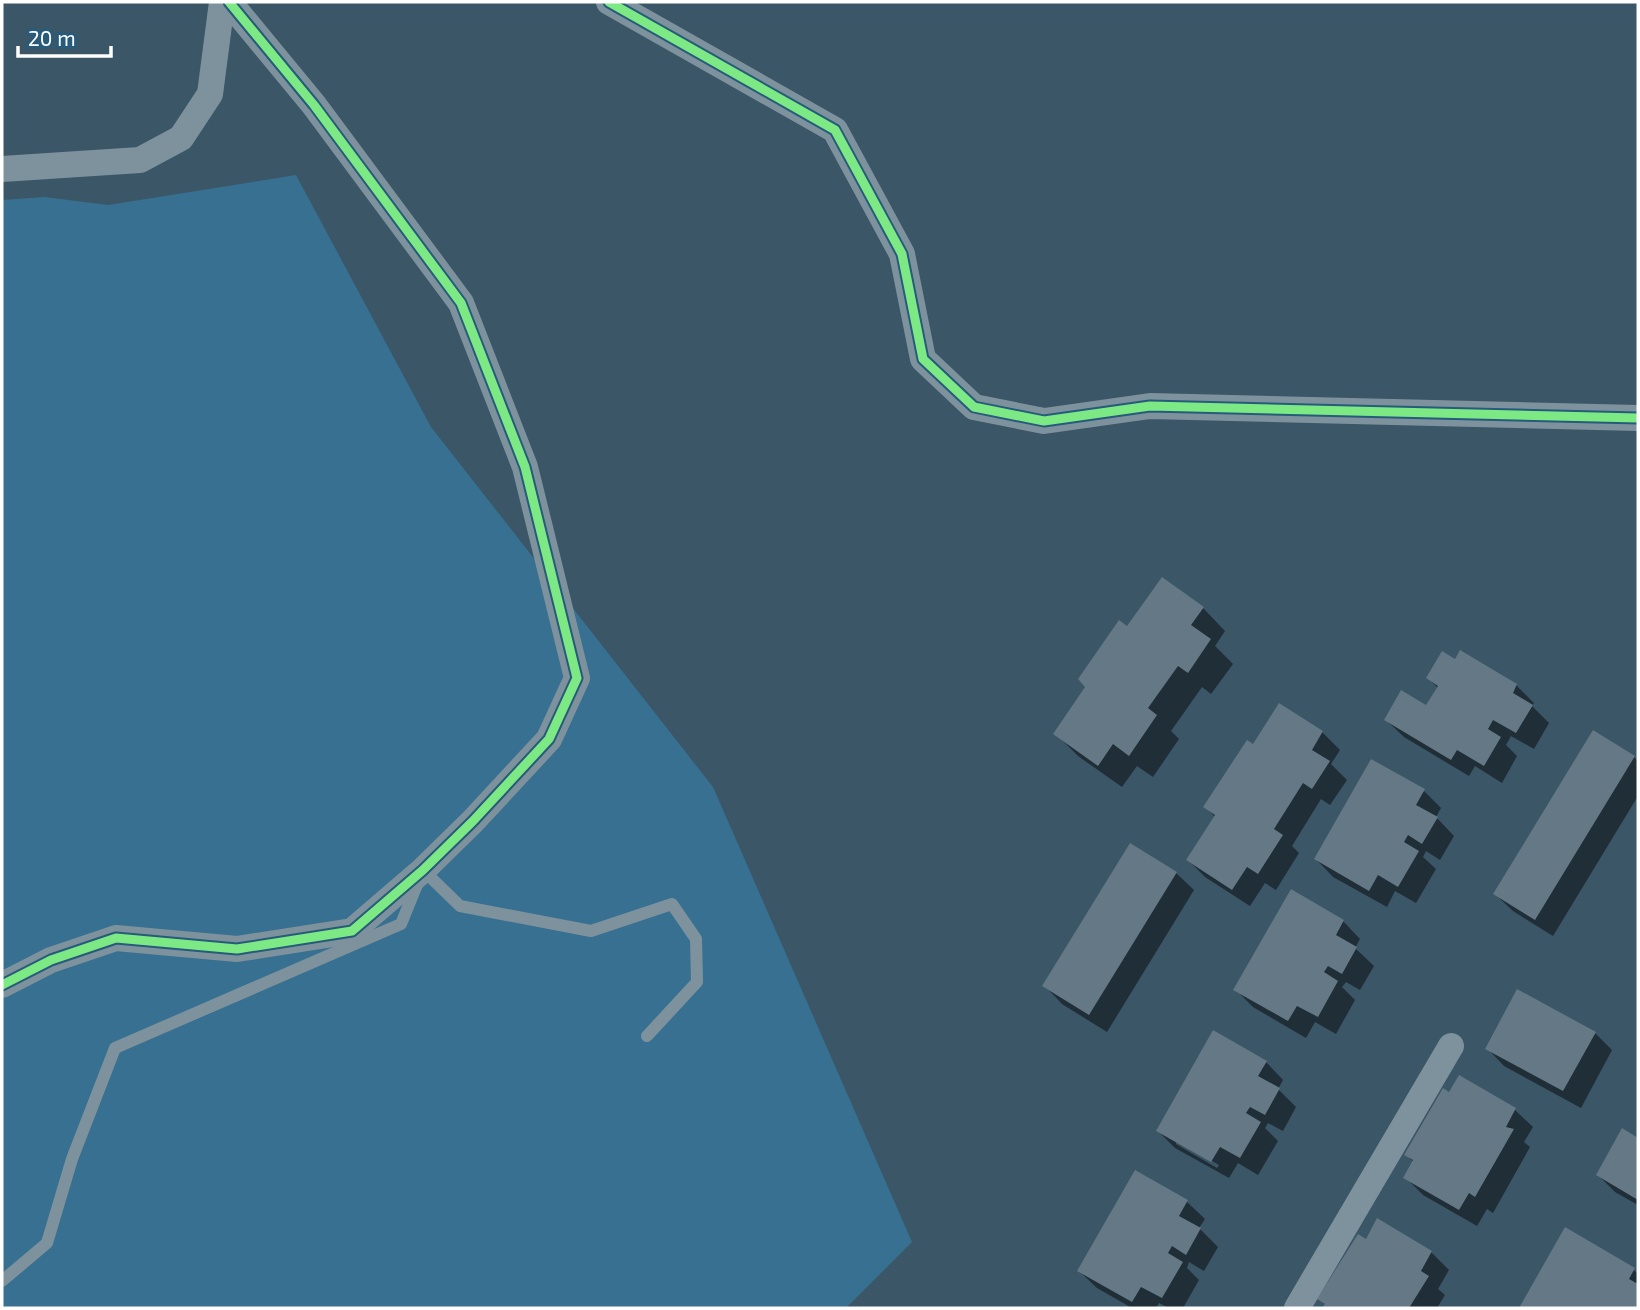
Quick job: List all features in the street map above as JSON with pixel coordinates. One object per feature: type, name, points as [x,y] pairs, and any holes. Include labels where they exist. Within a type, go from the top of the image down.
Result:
[{"type":"street","points":[[2,169],[140,160],[181,138],[210,94],[222,2]]},
{"type":"street","points":[[2,985],[51,960],[116,938],[237,949],[352,931],[423,870],[549,739],[577,678],[525,467],[461,303],[314,105],[229,2]]},
{"type":"street","points":[[609,2],[835,130],[902,254],[923,359],[974,407],[1044,421],[1150,406],[1638,418]]},
{"type":"street","points":[[1297,1308],[1451,1046]]},
{"type":"lane","points":[[2,1281],[47,1243],[72,1159],[115,1048],[401,923],[423,870],[460,906],[591,930],[672,904],[696,939],[697,982],[647,1036]]},
{"type":"shaded area","points":[[296,175],[431,427],[713,787],[912,1242],[846,1308],[2,1308],[2,200],[45,197],[108,205]]},
{"type":"building","points":[[1162,577],[1204,607],[1191,625],[1211,639],[1188,673],[1178,666],[1148,708],[1157,715],[1129,756],[1113,744],[1098,766],[1053,734],[1085,687],[1078,679],[1119,620],[1127,626]]},
{"type":"building","points":[[1460,650],[1517,684],[1513,693],[1533,705],[1516,733],[1493,720],[1488,729],[1501,737],[1484,766],[1457,750],[1451,760],[1384,720],[1401,690],[1426,705],[1438,686],[1426,678],[1442,651],[1455,659]]},
{"type":"building","points":[[1279,703],[1323,731],[1312,750],[1330,761],[1312,789],[1303,783],[1274,829],[1283,835],[1258,874],[1247,867],[1232,890],[1186,860],[1215,815],[1203,807],[1247,740],[1253,744]]},
{"type":"building","points":[[1593,730],[1635,756],[1535,920],[1493,894]]},
{"type":"building","points":[[1371,759],[1425,789],[1416,805],[1438,817],[1422,844],[1408,835],[1404,842],[1419,851],[1398,887],[1378,875],[1369,891],[1314,859]]},
{"type":"building","points":[[1130,843],[1177,872],[1089,1015],[1042,986]]},
{"type":"building","points":[[1291,889],[1344,920],[1336,935],[1357,947],[1342,974],[1328,966],[1324,972],[1338,981],[1318,1017],[1297,1006],[1288,1021],[1233,990]]},
{"type":"building","points":[[1517,989],[1596,1032],[1563,1091],[1485,1049]]},
{"type":"building","points":[[1213,1030],[1267,1061],[1258,1076],[1280,1088],[1265,1115],[1250,1107],[1246,1113],[1261,1122],[1240,1158],[1220,1147],[1211,1162],[1156,1131]]},
{"type":"building","points":[[1459,1075],[1516,1108],[1506,1127],[1514,1129],[1475,1197],[1469,1193],[1459,1210],[1403,1178],[1413,1160],[1404,1155],[1443,1088],[1449,1092]]},
{"type":"building","points":[[1622,1128],[1638,1138],[1638,1200],[1596,1175]]},
{"type":"building","points":[[1135,1170],[1188,1200],[1179,1216],[1201,1228],[1186,1255],[1172,1246],[1168,1253],[1183,1262],[1162,1298],[1141,1287],[1132,1302],[1077,1271]]},
{"type":"building","points":[[1377,1218],[1432,1251],[1421,1271],[1429,1276],[1409,1308],[1322,1308],[1325,1304],[1317,1299],[1358,1234],[1366,1239]]},
{"type":"building","points":[[1565,1227],[1635,1268],[1629,1279],[1638,1284],[1638,1308],[1519,1308]]},
{"type":"cycle path","points":[[2,985],[51,960],[116,938],[237,949],[352,931],[423,870],[549,739],[577,678],[525,467],[461,303],[314,105],[229,2]]},
{"type":"cycle path","points":[[609,2],[835,130],[902,254],[923,359],[974,407],[1044,421],[1150,406],[1638,418]]}]
